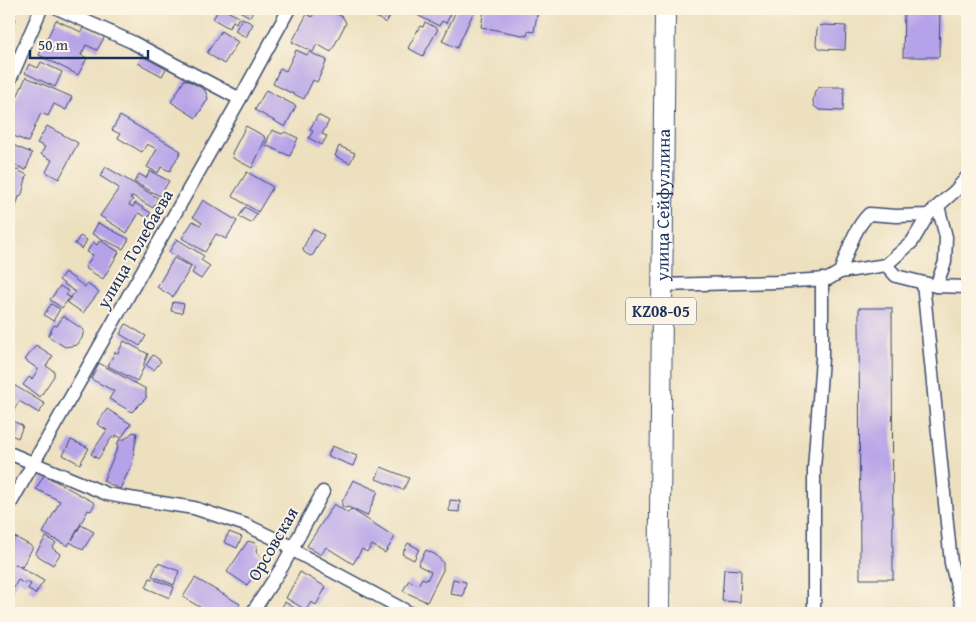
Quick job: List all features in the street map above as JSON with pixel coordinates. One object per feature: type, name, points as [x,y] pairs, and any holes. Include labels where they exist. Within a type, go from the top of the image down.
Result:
[{"type":"main road","name":"улица Сейфуллина","points":[[659,613],[665,9]]},
{"type":"street","points":[[9,82],[41,9]]},
{"type":"street","points":[[59,9],[132,42],[240,99]]},
{"type":"street","name":"улица Толебаева","points":[[9,506],[289,9]]},
{"type":"street","points":[[661,285],[828,279],[840,272],[886,265],[912,242],[928,215],[938,206],[962,191],[967,177]]},
{"type":"street","points":[[936,286],[945,262],[946,237],[938,206]]},
{"type":"street","points":[[840,272],[853,237],[861,222],[869,214],[896,216],[928,215]]},
{"type":"street","points":[[886,265],[896,276],[936,286],[967,287]]},
{"type":"street","points":[[814,613],[814,469],[822,358],[822,279]]},
{"type":"street","points":[[923,283],[951,564],[964,613]]},
{"type":"street","points":[[9,453],[107,494],[194,508],[246,524],[292,547],[298,553],[410,613]]},
{"type":"street","name":"Орсовская","points":[[252,613],[282,567],[323,492]]},
{"type":"building","points":[[219,9],[239,17],[236,23],[233,21],[229,28],[213,19]]},
{"type":"building","points":[[236,9],[254,9],[250,17]]},
{"type":"building","points":[[316,9],[327,9],[343,17],[346,23],[331,52],[317,44],[313,52],[292,42],[307,14],[312,17]]},
{"type":"building","points":[[362,9],[394,9],[386,23]]},
{"type":"building","points":[[405,9],[447,9],[452,12],[446,23],[442,21],[439,26]]},
{"type":"building","points":[[457,9],[475,9],[457,48],[442,41]]},
{"type":"building","points":[[484,9],[538,9],[534,32],[528,31],[527,36],[481,27]]},
{"type":"building","points":[[904,9],[940,9],[939,57],[903,57]]},
{"type":"building","points":[[9,15],[16,19],[9,34]]},
{"type":"building","points":[[242,18],[253,24],[246,37],[235,31]]},
{"type":"building","points":[[56,20],[81,32],[84,26],[105,36],[97,50],[86,45],[81,55],[87,58],[78,75],[39,55]]},
{"type":"building","points":[[425,22],[438,29],[423,56],[408,48],[420,26],[423,27]]},
{"type":"building","points":[[824,25],[846,26],[845,50],[821,49],[816,45],[817,29]]},
{"type":"building","points":[[221,31],[238,42],[224,64],[207,53]]},
{"type":"building","points":[[296,50],[307,55],[309,52],[327,60],[317,82],[313,80],[304,99],[273,84],[280,68],[286,71]]},
{"type":"building","points":[[142,56],[166,69],[162,76],[138,63]]},
{"type":"building","points":[[41,62],[62,72],[55,87],[25,73],[29,64],[38,68]]},
{"type":"building","points":[[26,77],[72,97],[66,110],[54,104],[48,116],[41,113],[28,142],[9,134],[9,115]]},
{"type":"building","points":[[185,79],[205,90],[208,99],[196,118],[171,102]]},
{"type":"building","points":[[822,87],[844,87],[843,111],[819,110],[814,106],[815,91]]},
{"type":"building","points":[[266,90],[296,106],[285,127],[255,110]]},
{"type":"building","points":[[318,115],[329,121],[322,134],[327,136],[322,145],[309,138],[313,131],[310,129]]},
{"type":"building","points":[[120,116],[181,151],[170,171],[161,167],[158,173],[147,167],[157,149],[147,144],[142,152],[118,138],[120,134],[112,130]]},
{"type":"building","points":[[47,126],[78,143],[59,179],[46,172],[52,160],[41,154],[45,147],[37,143]]},
{"type":"building","points":[[246,126],[264,136],[265,140],[252,168],[233,158],[232,153]]},
{"type":"building","points":[[272,130],[282,134],[285,132],[298,138],[290,156],[265,145]]},
{"type":"building","points":[[10,144],[32,153],[26,170],[14,165],[9,170]]},
{"type":"building","points":[[339,146],[355,153],[350,163],[335,156]]},
{"type":"building","points":[[106,167],[158,198],[153,208],[133,196],[130,198],[133,200],[129,205],[133,207],[135,203],[151,213],[148,218],[139,213],[127,233],[100,216],[119,188],[100,176]]},
{"type":"building","points":[[17,170],[27,175],[22,194],[15,209],[9,207],[9,185],[13,171]]},
{"type":"building","points":[[150,171],[169,181],[160,196],[134,182],[139,174],[146,178]]},
{"type":"building","points":[[247,172],[273,187],[258,212],[232,196]]},
{"type":"building","points":[[203,200],[237,221],[226,239],[216,234],[205,252],[182,238],[193,221],[200,225],[202,223],[193,217]]},
{"type":"building","points":[[245,207],[257,214],[251,223],[239,217]]},
{"type":"building","points":[[98,223],[129,239],[123,249],[92,234]]},
{"type":"building","points":[[313,229],[324,235],[313,255],[310,256],[304,252],[303,248]]},
{"type":"building","points":[[80,236],[87,240],[82,249],[75,244]]},
{"type":"building","points":[[177,239],[204,256],[201,260],[210,266],[201,279],[192,273],[195,268],[169,252]]},
{"type":"building","points":[[100,240],[119,252],[103,279],[85,268],[93,255],[87,252],[93,242],[97,245]]},
{"type":"building","points":[[174,258],[191,267],[173,297],[157,287]]},
{"type":"building","points":[[65,272],[85,287],[87,284],[99,292],[83,313],[67,302],[75,292],[59,280]]},
{"type":"building","points":[[60,286],[68,291],[66,295],[70,297],[62,308],[50,300]]},
{"type":"building","points":[[173,302],[184,304],[182,313],[171,311]]},
{"type":"building","points":[[51,304],[60,309],[53,321],[44,315]]},
{"type":"building","points":[[859,308],[892,308],[893,579],[860,579]]},
{"type":"building","points":[[63,316],[84,330],[82,338],[77,345],[65,347],[48,336],[54,325],[57,326]]},
{"type":"building","points":[[126,324],[146,336],[140,346],[120,334]]},
{"type":"building","points":[[124,341],[148,354],[137,381],[108,366],[115,352],[118,353]]},
{"type":"building","points":[[36,345],[53,356],[46,366],[54,371],[54,376],[40,397],[23,385],[29,377],[32,379],[38,369],[25,360]]},
{"type":"building","points":[[153,355],[161,361],[154,370],[146,365]]},
{"type":"building","points":[[99,363],[146,389],[146,398],[132,412],[109,399],[114,391],[91,379]]},
{"type":"building","points":[[9,382],[45,404],[39,413],[19,401],[13,412],[9,409]]},
{"type":"building","points":[[107,409],[131,424],[121,438],[116,435],[114,438],[112,437],[98,459],[91,454],[107,430],[97,424]]},
{"type":"building","points":[[9,419],[23,426],[18,438],[9,434]]},
{"type":"building","points":[[133,432],[137,433],[132,464],[120,489],[103,481],[118,447],[119,440],[125,439]]},
{"type":"building","points":[[71,440],[89,448],[80,464],[63,455]]},
{"type":"building","points":[[332,446],[357,456],[353,466],[328,456]]},
{"type":"building","points":[[381,467],[409,478],[403,490],[376,479]]},
{"type":"building","points":[[44,475],[95,503],[91,511],[88,510],[72,540],[81,525],[94,532],[83,550],[70,542],[68,546],[43,533],[60,501],[36,489]]},
{"type":"building","points":[[353,480],[378,491],[367,516],[342,506],[342,502]]},
{"type":"building","points":[[450,500],[460,501],[459,512],[449,511]]},
{"type":"building","points":[[334,504],[348,513],[351,509],[395,537],[385,553],[372,545],[367,552],[362,549],[353,564],[326,547],[321,555],[307,546]]},
{"type":"building","points":[[229,532],[242,537],[237,548],[224,542]]},
{"type":"building","points":[[15,537],[33,547],[22,567],[15,564],[44,581],[35,594],[28,589],[31,584],[26,582],[25,584],[18,580],[9,596],[9,548]]},
{"type":"building","points":[[46,537],[56,543],[52,548],[60,554],[53,565],[35,554]]},
{"type":"building","points":[[248,541],[257,545],[256,552],[262,558],[262,564],[247,585],[227,572]]},
{"type":"building","points":[[408,543],[419,549],[414,560],[402,554]]},
{"type":"building","points":[[426,550],[436,555],[443,563],[443,570],[427,602],[403,591],[409,580],[418,585],[422,578],[427,580],[431,572],[418,565]]},
{"type":"building","points":[[158,563],[179,571],[174,585],[152,576]]},
{"type":"building","points":[[724,569],[741,570],[740,602],[722,601]]},
{"type":"building","points":[[300,572],[326,587],[316,605],[311,602],[306,610],[286,598]]},
{"type":"building","points":[[150,578],[174,587],[170,598],[146,588]]},
{"type":"building","points":[[195,578],[240,604],[235,613],[201,613],[203,609],[183,597]]},
{"type":"building","points":[[453,579],[466,582],[463,596],[450,594]]},
{"type":"building","points":[[285,602],[303,613],[278,613]]}]
